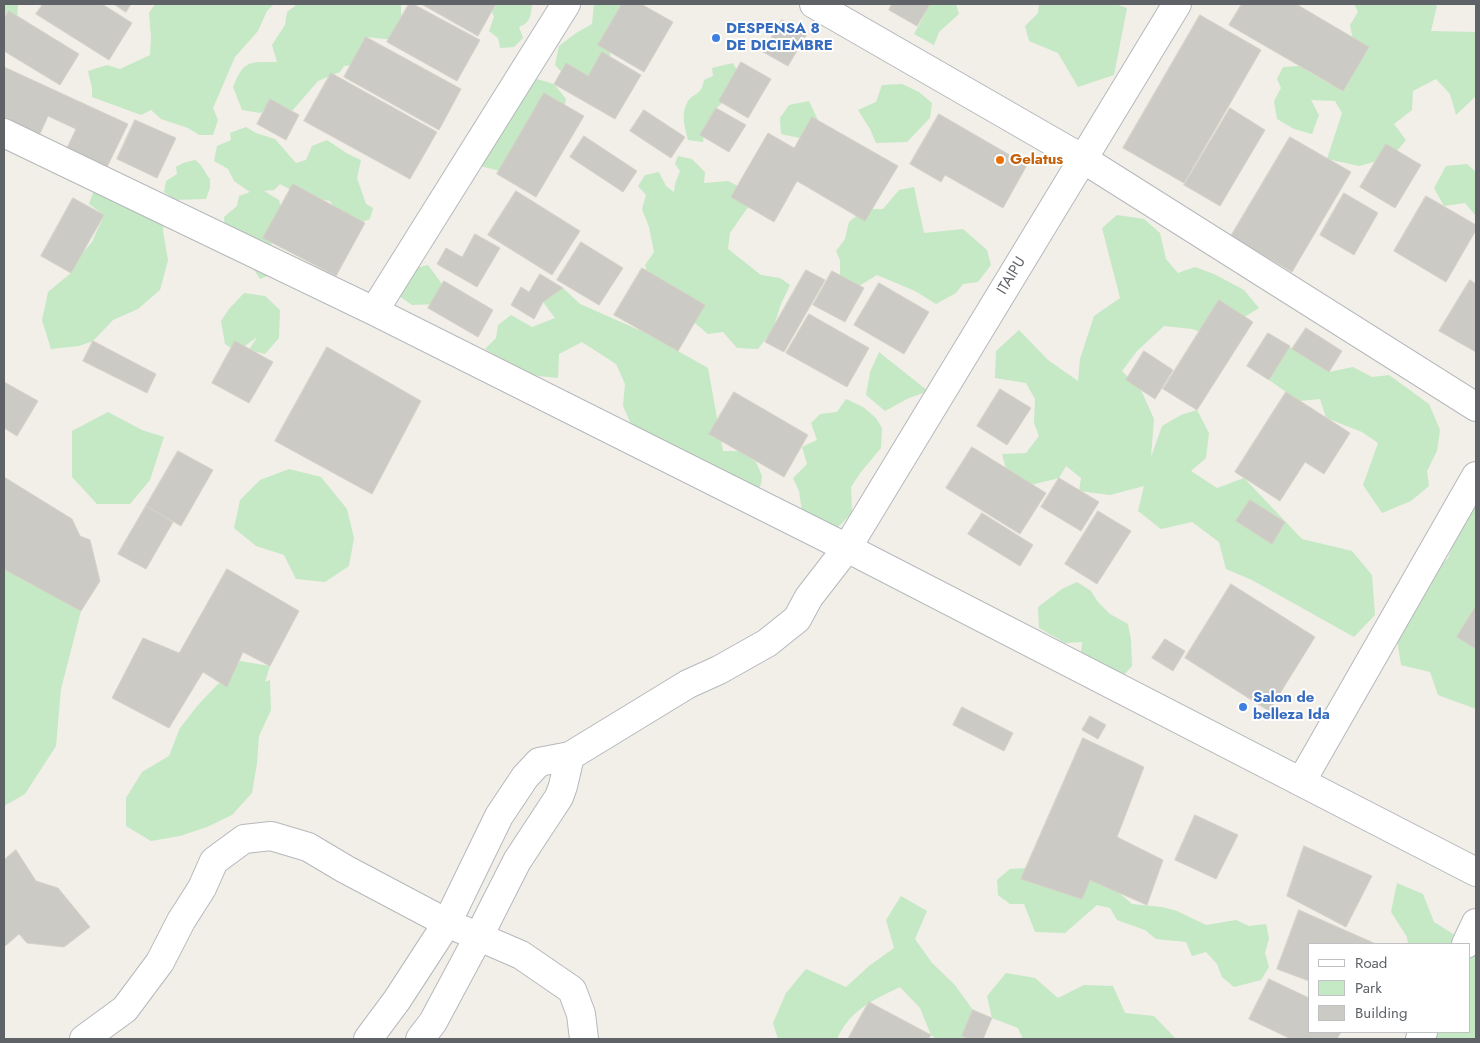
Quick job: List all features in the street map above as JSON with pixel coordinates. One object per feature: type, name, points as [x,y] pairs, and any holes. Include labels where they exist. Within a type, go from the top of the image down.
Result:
[{"type":"street","points":[[374,311],[566,4]]},
{"type":"street","points":[[814,4],[1083,159],[1476,407]]},
{"type":"street","name":"ITAIPU","points":[[368,1039],[397,1000],[447,924],[500,816],[525,777],[540,762],[570,756],[681,689],[767,643],[797,619],[809,597],[847,548],[1177,4]]},
{"type":"street","points":[[4,133],[374,311],[847,548],[1476,872]]},
{"type":"street","points":[[1301,782],[1476,476]]},
{"type":"street","points":[[420,1039],[433,1022],[480,936],[517,861],[559,797],[570,756]]},
{"type":"street","points":[[84,1039],[125,1008],[160,962],[181,921],[202,888],[214,861],[244,839],[272,836],[308,847],[447,924],[480,936],[522,955],[572,990],[581,1014],[584,1039]]},
{"type":"street","points":[[1466,943],[1476,923]]},
{"type":"green space","points":[[4,4],[18,4],[17,23],[4,33]]},
{"type":"green space","points":[[155,4],[274,4],[267,11],[258,31],[235,57],[213,108],[218,120],[213,135],[199,135],[188,128],[161,119],[151,110],[141,115],[92,97],[88,71],[107,65],[120,69],[150,55],[149,13]]},
{"type":"green space","points":[[295,4],[401,4],[403,27],[394,40],[366,37],[365,51],[354,65],[344,66],[340,72],[318,81],[292,111],[277,103],[260,113],[242,110],[233,87],[237,78],[241,71],[249,64],[277,62],[272,45],[285,25],[287,12]]},
{"type":"green space","points":[[489,4],[537,4],[532,5],[529,19],[519,27],[523,38],[514,47],[500,48],[498,38],[489,31],[494,17]]},
{"type":"green space","points":[[594,4],[623,4],[607,30],[612,68],[595,85],[569,80],[555,65],[559,46],[592,24]]},
{"type":"green space","points":[[930,4],[956,4],[959,14],[939,32],[934,45],[914,34]]},
{"type":"green space","points":[[1039,4],[1115,4],[1127,8],[1114,75],[1078,87],[1058,53],[1029,41],[1025,26],[1038,13]]},
{"type":"green space","points":[[1354,4],[1434,4],[1437,6],[1431,31],[1476,32],[1476,96],[1456,115],[1450,94],[1436,79],[1413,91],[1412,110],[1394,124],[1406,140],[1392,157],[1359,166],[1327,159],[1342,113],[1335,101],[1311,100],[1319,115],[1312,134],[1294,129],[1277,119],[1274,101],[1281,88],[1277,79],[1283,67],[1299,66],[1330,84],[1349,81],[1355,49],[1350,25],[1358,12]]},
{"type":"green space","points":[[733,63],[737,70],[729,98],[716,108],[705,126],[703,142],[688,140],[684,111],[688,101],[700,91],[704,80],[713,76],[712,68]]},
{"type":"green space","points":[[537,79],[554,84],[566,99],[563,119],[504,172],[480,166],[526,87]]},
{"type":"green space","points":[[902,84],[919,92],[932,103],[930,118],[907,142],[876,143],[858,110],[876,102],[882,85]]},
{"type":"green space","points":[[809,101],[818,120],[809,140],[781,134],[780,118],[789,105]]},
{"type":"green space","points":[[246,127],[256,133],[275,139],[296,163],[306,160],[312,146],[327,140],[361,160],[357,178],[366,204],[373,208],[370,219],[357,224],[339,216],[330,201],[304,197],[280,184],[274,190],[264,191],[279,200],[283,216],[271,246],[273,274],[260,279],[249,262],[226,249],[224,217],[237,206],[239,196],[250,192],[234,181],[228,169],[214,161],[217,146],[231,140],[230,133]]},
{"type":"green space","points":[[678,156],[692,159],[705,172],[704,183],[728,181],[744,189],[748,207],[730,233],[728,249],[761,275],[780,278],[790,285],[781,304],[773,329],[758,349],[737,348],[723,332],[708,334],[650,285],[645,265],[654,252],[649,227],[642,209],[646,195],[638,186],[645,175],[659,172],[666,186],[674,192],[680,171],[675,164]]},
{"type":"green space","points":[[195,160],[202,166],[210,179],[210,188],[206,199],[175,200],[164,192],[166,181],[177,174],[176,167]]},
{"type":"green space","points":[[1467,164],[1476,172],[1476,216],[1465,203],[1444,206],[1434,188],[1446,166]]},
{"type":"green space","points":[[99,176],[166,203],[163,231],[168,260],[160,290],[138,309],[113,320],[93,341],[79,346],[51,349],[42,320],[48,292],[71,273],[72,265],[92,242],[104,215],[89,204]]},
{"type":"green space","points":[[914,187],[924,233],[963,229],[987,250],[991,265],[978,282],[963,284],[956,293],[936,304],[915,291],[877,275],[854,289],[840,275],[840,260],[836,251],[845,239],[849,222],[865,209],[883,209],[899,190]]},
{"type":"green space","points":[[1117,215],[1144,219],[1160,233],[1166,259],[1178,273],[1195,267],[1214,274],[1244,290],[1259,308],[1222,331],[1209,335],[1192,329],[1164,326],[1137,351],[1122,371],[1141,390],[1154,419],[1151,457],[1162,426],[1181,415],[1197,410],[1209,433],[1206,458],[1191,471],[1217,488],[1244,478],[1302,539],[1352,551],[1372,575],[1375,615],[1354,637],[1252,580],[1226,569],[1219,542],[1192,522],[1161,529],[1138,511],[1144,486],[1110,495],[1079,491],[1081,478],[1066,466],[1059,478],[1019,488],[1006,469],[1002,454],[1026,453],[1039,436],[1034,423],[1035,399],[1026,383],[995,378],[996,351],[1019,330],[1048,360],[1078,381],[1080,359],[1094,316],[1120,298],[1102,228]]},
{"type":"green space","points":[[428,265],[445,288],[438,304],[412,305],[399,296],[416,268]]},
{"type":"green space","points":[[563,288],[580,304],[646,333],[708,368],[723,451],[740,451],[756,462],[762,476],[761,484],[750,509],[645,455],[623,406],[625,384],[616,364],[582,342],[559,354],[558,378],[528,375],[485,349],[496,338],[498,325],[511,315],[532,327],[555,318],[543,302]]},
{"type":"green space","points":[[244,293],[265,296],[280,310],[279,338],[265,354],[249,350],[257,337],[237,352],[225,344],[221,321]]},
{"type":"green space","points":[[1277,339],[1329,372],[1353,367],[1372,377],[1389,375],[1429,404],[1440,430],[1437,451],[1427,471],[1429,486],[1411,501],[1382,513],[1363,485],[1378,443],[1362,432],[1326,418],[1320,399],[1299,401],[1269,380]]},
{"type":"green space","points":[[879,352],[928,391],[907,399],[885,411],[866,395],[870,372]]},
{"type":"green space","points":[[846,399],[863,407],[876,418],[882,428],[881,448],[851,487],[852,513],[837,528],[805,531],[799,491],[793,478],[807,464],[802,447],[817,440],[811,423],[820,414],[837,412]]},
{"type":"green space","points":[[108,412],[142,430],[164,437],[150,480],[130,504],[97,504],[72,477],[72,431]]},
{"type":"green space","points":[[289,469],[321,477],[347,509],[354,538],[349,566],[325,582],[296,579],[284,555],[256,546],[234,528],[240,500],[260,480]]},
{"type":"green space","points":[[1476,485],[1476,709],[1438,695],[1430,672],[1401,665],[1397,640],[1414,604],[1431,585],[1436,570],[1448,558]]},
{"type":"green space","points":[[4,565],[34,578],[81,611],[61,689],[56,746],[25,794],[4,806]]},
{"type":"green space","points":[[1077,582],[1091,591],[1098,602],[1110,614],[1128,624],[1132,666],[1113,687],[1080,662],[1082,642],[1065,643],[1039,628],[1038,607],[1062,589]]},
{"type":"green space","points":[[240,661],[270,666],[265,682],[270,680],[271,710],[259,736],[252,793],[232,815],[207,827],[180,836],[151,841],[126,826],[126,798],[142,772],[169,756],[180,728],[198,705]]},
{"type":"green space","points":[[1026,868],[1109,884],[1132,904],[1162,907],[1177,911],[1206,925],[1236,920],[1249,926],[1266,924],[1269,938],[1265,953],[1269,967],[1261,980],[1234,987],[1222,977],[1217,964],[1206,952],[1192,956],[1186,942],[1156,939],[1145,930],[1117,920],[1110,908],[1097,905],[1065,933],[1035,932],[1024,904],[1010,904],[998,895],[997,880],[1010,869]]},
{"type":"green space","points":[[1397,883],[1423,894],[1434,922],[1470,943],[1408,943],[1407,937],[1391,912]]},
{"type":"green space","points":[[901,896],[927,911],[915,939],[932,963],[954,984],[973,1010],[980,1039],[936,1039],[931,1035],[920,1008],[900,987],[863,1007],[849,1020],[837,1039],[778,1039],[773,1023],[786,993],[806,969],[846,987],[869,966],[894,948],[886,920]]},
{"type":"green space","points":[[1470,943],[1476,946],[1476,1039],[1429,1039],[1420,1033],[1470,1033]]},
{"type":"green space","points":[[1006,973],[1035,978],[1058,998],[1084,985],[1113,986],[1125,1013],[1154,1016],[1176,1039],[1023,1039],[1018,1028],[992,1018],[987,996]]},
{"type":"building","points":[[43,4],[102,4],[132,23],[109,60],[36,14]]},
{"type":"building","points":[[114,4],[131,4],[126,12]]},
{"type":"building","points":[[409,4],[413,4],[480,40],[457,81],[387,42]]},
{"type":"building","points":[[424,4],[494,4],[495,5],[478,36]]},
{"type":"building","points":[[622,4],[641,4],[673,22],[644,72],[598,45]]},
{"type":"building","points":[[892,4],[930,4],[917,26],[889,10]]},
{"type":"building","points":[[1242,4],[1296,4],[1369,47],[1343,91],[1229,25]]},
{"type":"building","points":[[9,11],[79,54],[60,85],[4,51],[4,19]]},
{"type":"building","points":[[1200,15],[1261,50],[1184,183],[1123,148]]},
{"type":"building","points":[[782,20],[807,34],[788,66],[763,52]]},
{"type":"building","points":[[366,37],[461,89],[439,130],[344,77]]},
{"type":"building","points":[[602,52],[641,75],[615,119],[554,84],[566,63],[588,76]]},
{"type":"building","points":[[741,62],[771,79],[748,118],[719,101]]},
{"type":"building","points":[[4,67],[128,124],[107,167],[67,148],[76,129],[48,116],[39,136],[4,120]]},
{"type":"building","points":[[331,73],[437,132],[410,179],[304,121]]},
{"type":"building","points":[[544,93],[584,116],[536,197],[497,174]]},
{"type":"building","points":[[270,99],[299,115],[286,140],[257,124]]},
{"type":"building","points":[[716,108],[746,125],[729,152],[700,135]]},
{"type":"building","points":[[1230,108],[1265,130],[1220,206],[1184,185]]},
{"type":"building","points":[[644,110],[685,137],[671,158],[630,131]]},
{"type":"building","points":[[939,114],[1027,165],[1003,208],[945,175],[941,182],[910,164]]},
{"type":"building","points":[[812,117],[898,166],[865,221],[797,181],[774,222],[731,197],[768,133],[794,148]]},
{"type":"building","points":[[135,120],[176,138],[157,178],[117,159]]},
{"type":"building","points":[[584,136],[637,171],[623,192],[570,157]]},
{"type":"building","points":[[1290,137],[1351,172],[1292,272],[1231,236]]},
{"type":"building","points":[[1386,144],[1421,165],[1395,208],[1360,187]]},
{"type":"building","points":[[293,184],[365,223],[336,276],[263,238]]},
{"type":"building","points":[[516,191],[580,231],[552,275],[488,235]]},
{"type":"building","points":[[1344,193],[1378,213],[1354,255],[1320,235]]},
{"type":"building","points":[[1426,196],[1476,225],[1476,230],[1446,282],[1394,251]]},
{"type":"building","points":[[73,198],[104,215],[71,273],[41,256]]},
{"type":"building","points":[[475,234],[500,248],[477,287],[437,264],[446,248],[462,257]]},
{"type":"building","points":[[581,242],[623,268],[599,305],[557,280]]},
{"type":"building","points":[[642,268],[705,305],[678,351],[614,315]]},
{"type":"building","points":[[806,270],[825,280],[784,352],[765,342]]},
{"type":"building","points":[[832,271],[864,288],[845,322],[813,305]]},
{"type":"building","points":[[540,274],[563,288],[543,302],[534,319],[511,305],[521,287],[529,292]]},
{"type":"building","points":[[1470,280],[1476,284],[1476,352],[1439,331]]},
{"type":"building","points":[[444,281],[493,310],[478,337],[428,308]]},
{"type":"building","points":[[879,283],[929,312],[904,354],[854,325]]},
{"type":"building","points":[[1219,300],[1253,322],[1197,410],[1163,389]]},
{"type":"building","points":[[809,314],[869,348],[847,387],[786,353]]},
{"type":"building","points":[[1306,328],[1342,351],[1329,372],[1292,349]]},
{"type":"building","points":[[1268,333],[1290,346],[1269,380],[1247,366]]},
{"type":"building","points":[[93,341],[156,374],[147,393],[83,361]]},
{"type":"building","points":[[235,341],[273,362],[249,403],[212,383]]},
{"type":"building","points":[[327,347],[421,401],[372,494],[275,441]]},
{"type":"building","points":[[1144,351],[1173,370],[1155,399],[1126,380]]},
{"type":"building","points":[[4,382],[38,401],[17,436],[4,428]]},
{"type":"building","points":[[1000,389],[1031,408],[1007,445],[977,426]]},
{"type":"building","points":[[734,392],[808,435],[784,477],[709,434]]},
{"type":"building","points":[[1286,392],[1350,433],[1324,474],[1305,462],[1280,501],[1235,472]]},
{"type":"building","points":[[972,447],[1046,493],[1020,534],[946,488]]},
{"type":"building","points":[[178,451],[213,470],[181,526],[146,506]]},
{"type":"building","points":[[4,477],[72,519],[80,536],[90,540],[100,581],[81,611],[4,569]]},
{"type":"building","points":[[1059,478],[1099,502],[1081,531],[1041,507]]},
{"type":"building","points":[[1250,500],[1285,522],[1272,544],[1236,521]]},
{"type":"building","points":[[146,506],[173,522],[146,569],[118,554]]},
{"type":"building","points":[[1098,511],[1131,531],[1097,584],[1065,564]]},
{"type":"building","points":[[982,513],[1033,545],[1020,566],[968,534]]},
{"type":"building","points":[[227,569],[299,611],[270,666],[243,652],[227,687],[203,672],[169,728],[112,698],[143,638],[179,653]]},
{"type":"building","points":[[1231,584],[1315,637],[1269,711],[1185,658]]},
{"type":"building","points":[[1476,606],[1476,649],[1457,637]]},
{"type":"building","points":[[1165,639],[1185,651],[1173,671],[1152,658]]},
{"type":"building","points":[[962,707],[1013,733],[1004,751],[953,725]]},
{"type":"building","points":[[1090,716],[1106,725],[1098,739],[1082,730]]},
{"type":"building","points":[[1083,738],[1144,767],[1117,837],[1163,860],[1147,905],[1090,880],[1082,899],[1021,879]]},
{"type":"building","points":[[1195,815],[1238,835],[1216,879],[1175,860]]},
{"type":"building","points":[[1304,846],[1372,876],[1346,927],[1287,896]]},
{"type":"building","points":[[16,850],[36,881],[58,888],[90,927],[64,947],[27,943],[19,934],[4,947],[4,860]]},
{"type":"building","points":[[1299,910],[1374,943],[1308,943],[1308,981],[1277,969]]},
{"type":"building","points":[[1269,979],[1308,998],[1308,1033],[1340,1033],[1337,1039],[1291,1039],[1249,1019]]},
{"type":"building","points":[[869,1002],[931,1035],[928,1039],[848,1039]]},
{"type":"building","points":[[973,1010],[992,1018],[983,1039],[970,1039],[962,1036]]},
{"type":"place","name":"DESPENSA 8 DE DICIEMBRE","points":[[716,38]]},
{"type":"place","name":"Gelatus","points":[[1000,160]]},
{"type":"place","name":"Salon de belleza Ida","points":[[1243,707]]}]
